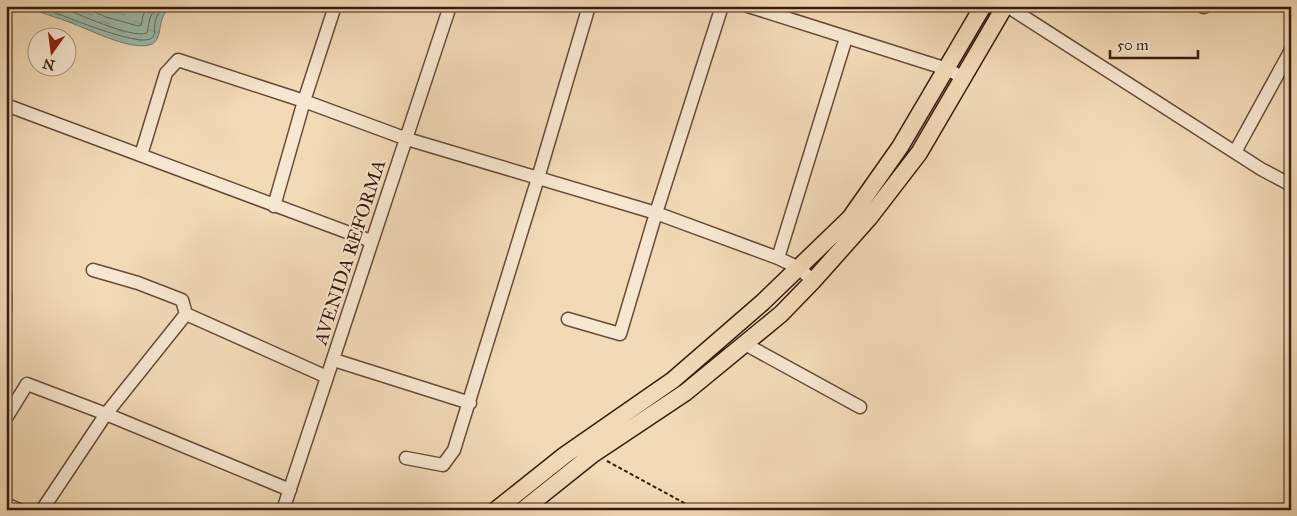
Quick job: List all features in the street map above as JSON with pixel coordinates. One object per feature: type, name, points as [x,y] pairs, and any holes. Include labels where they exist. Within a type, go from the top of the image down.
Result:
[{"type":"main road","points":[[496,510],[565,455],[673,380],[763,302],[850,218],[900,147],[948,69],[983,6]]},
{"type":"main road","points":[[531,508],[593,454],[686,392],[781,314],[813,281],[869,218],[919,154],[962,77],[1006,6]]},
{"type":"main road","points":[[673,380],[686,392]]},
{"type":"street","points":[[274,206],[304,101],[335,6]]},
{"type":"street","name":"AVENIDA REFORMA","points":[[284,510],[371,241],[407,139],[450,6]]},
{"type":"street","points":[[406,458],[444,465],[454,450],[470,403],[589,6]]},
{"type":"street","points":[[568,320],[620,334],[656,213],[722,6]]},
{"type":"street","points":[[748,6],[948,69],[962,77]]},
{"type":"street","points":[[1006,6],[1235,152],[1291,185]]},
{"type":"street","points":[[778,258],[846,38]]},
{"type":"street","points":[[1235,152],[1291,50]]},
{"type":"street","points":[[141,155],[166,73],[178,60],[304,101],[407,139],[656,213],[778,258],[799,268],[813,281]]},
{"type":"street","points":[[6,105],[371,241]]},
{"type":"street","points":[[93,270],[138,283],[182,300],[186,314]]},
{"type":"street","points":[[186,314],[327,376]]},
{"type":"street","points":[[42,510],[106,414],[186,314]]},
{"type":"street","points":[[745,344],[860,407]]},
{"type":"street","points":[[334,360],[470,403]]},
{"type":"street","points":[[6,418],[28,384],[290,490]]},
{"type":"street","points":[[6,504],[19,510]]},
{"type":"path","points":[[593,454],[697,510]]},
{"type":"water","points":[[19,6],[174,6],[164,15],[156,41],[144,46],[113,40],[60,19]]},
{"type":"water","points":[[6,263],[11,281],[12,309],[6,337]]}]
